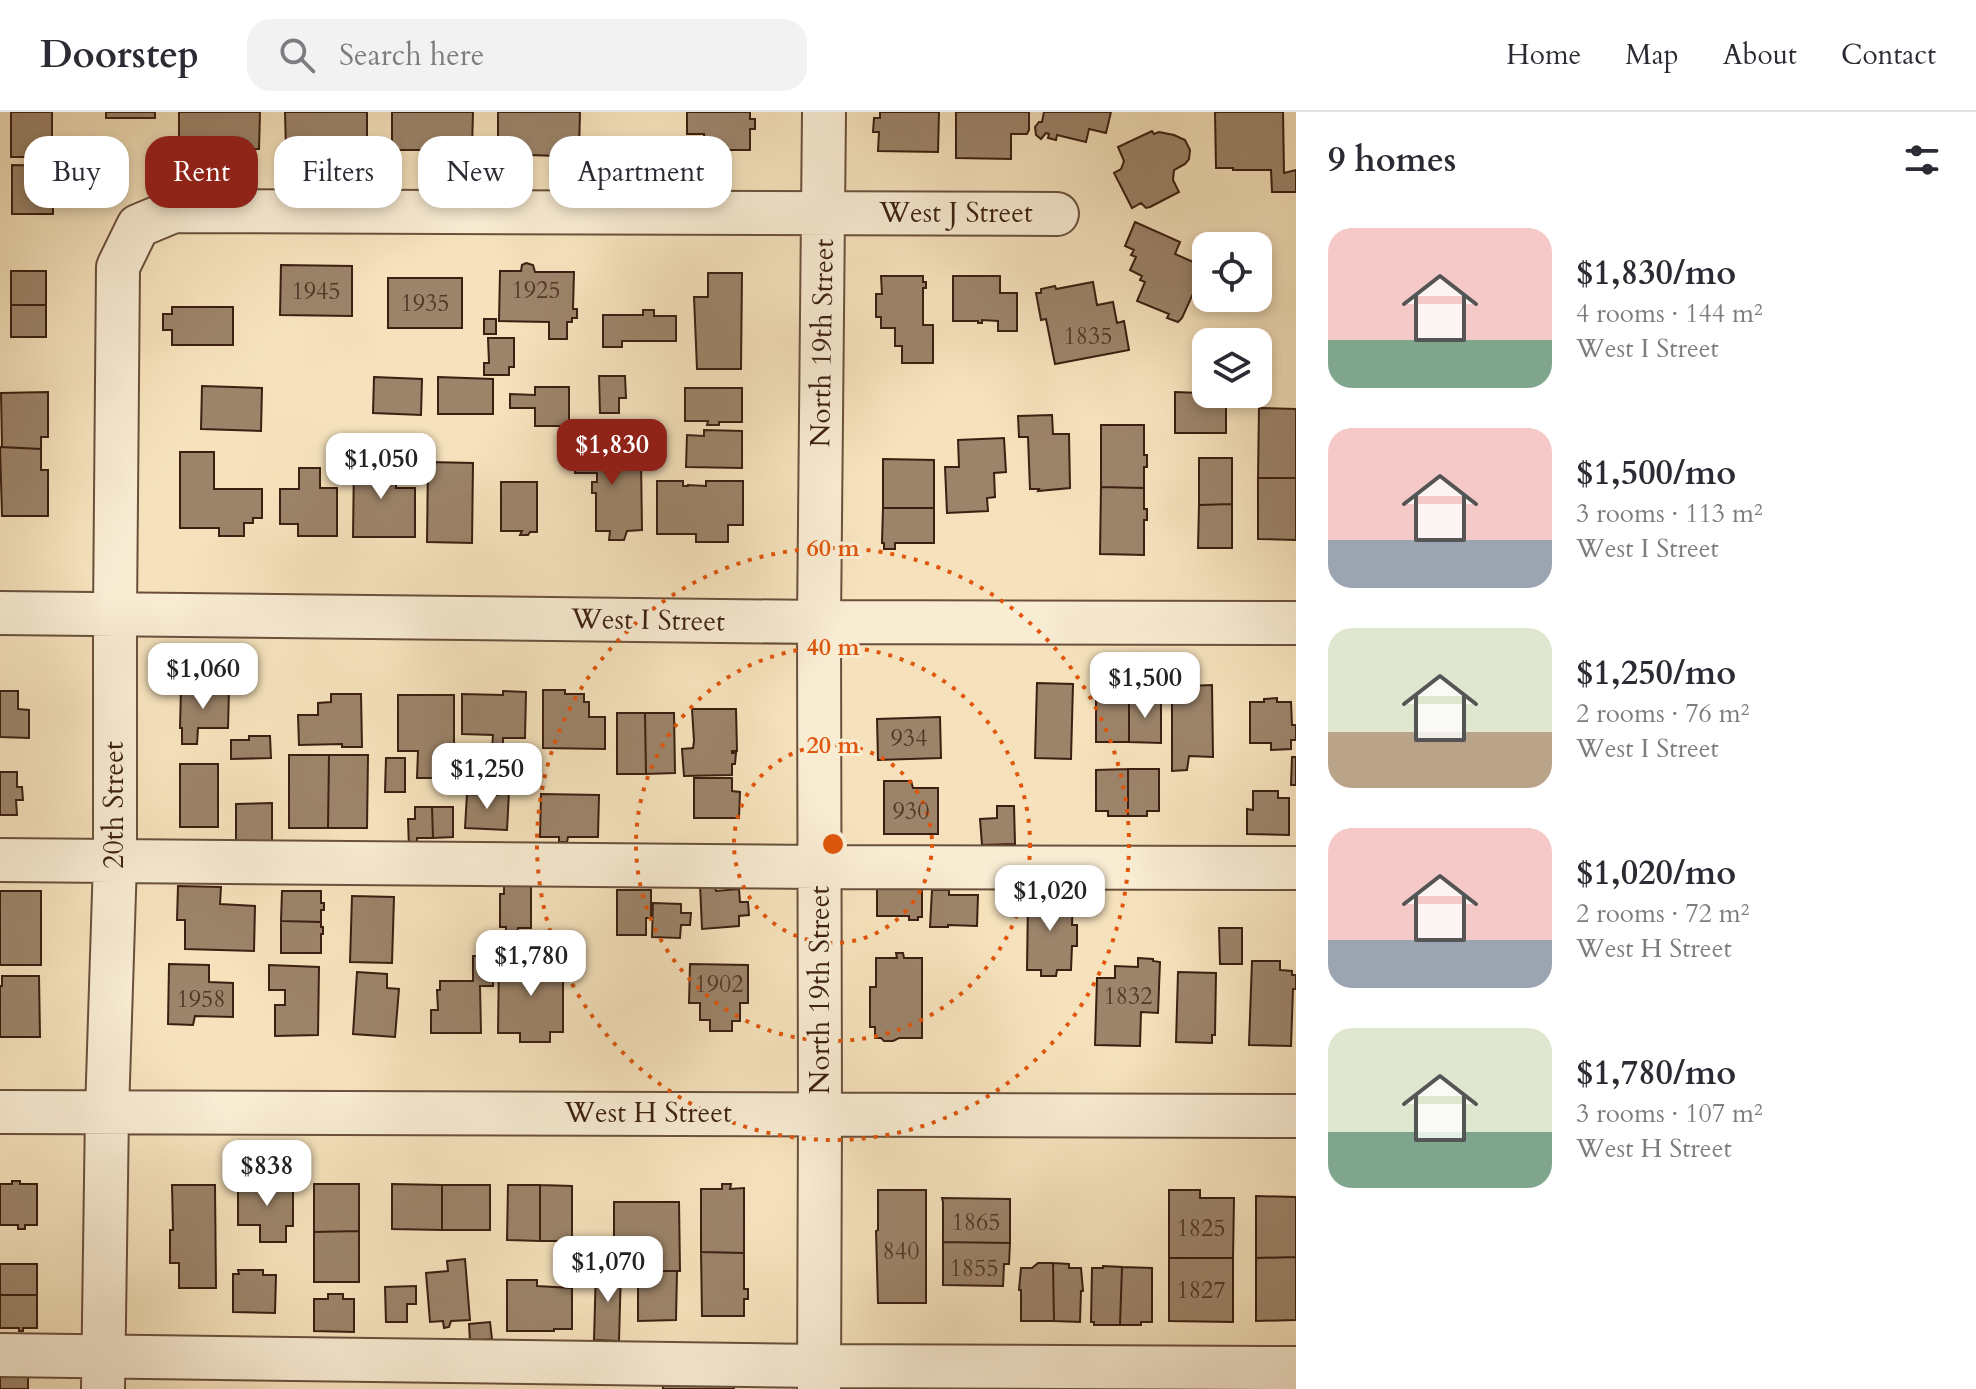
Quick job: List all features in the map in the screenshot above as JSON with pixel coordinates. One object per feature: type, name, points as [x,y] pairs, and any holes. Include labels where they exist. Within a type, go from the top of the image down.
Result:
[{"type":"street","name":"North 19th Street","points":[[819,1378],[819,622],[824,112]]},
{"type":"street","name":"West J Street","points":[[138,226],[174,211],[1057,214]]},
{"type":"street","name":"20th Street","points":[[103,1372],[115,861],[118,267],[138,226]]},
{"type":"street","name":"West I Street","points":[[0,613],[819,622],[1296,623]]},
{"type":"street","points":[[0,860],[1296,868]]},
{"type":"street","name":"West H Street","points":[[0,1112],[1296,1116]]},
{"type":"street","points":[[0,1355],[103,1372],[819,1378],[1296,1368]]},
{"type":"building","points":[[11,112],[52,112],[52,136],[24,136],[24,157],[11,157]]},
{"type":"building","points":[[106,112],[155,112],[155,118],[106,118]]},
{"type":"building","points":[[179,112],[260,112],[259,149],[258,136],[179,136]]},
{"type":"building","points":[[285,112],[367,112],[367,136],[286,136]]},
{"type":"building","points":[[392,112],[473,112],[472,136],[418,136],[418,150],[402,150],[402,136],[392,136]]},
{"type":"building","points":[[498,112],[580,112],[579,136],[549,136],[549,156],[533,155],[533,136],[498,136]]},
{"type":"building","points":[[687,112],[750,112],[750,119],[755,119],[755,129],[750,129],[750,150],[732,150],[732,136],[687,134]]},
{"type":"building","points":[[880,112],[939,112],[938,152],[878,151],[879,132],[873,132],[874,118],[880,118]]},
{"type":"building","points":[[956,112],[1029,112],[1029,130],[1027,134],[1011,134],[1011,159],[956,158]]},
{"type":"building","points":[[1044,112],[1111,112],[1106,133],[1089,129],[1086,142],[1057,135],[1056,140],[1048,138],[1049,134],[1046,133],[1041,139],[1036,135],[1035,127],[1042,122]]},
{"type":"building","points":[[1215,112],[1283,112],[1284,173],[1296,170],[1296,192],[1272,192],[1271,170],[1216,168]]},
{"type":"building","points":[[1152,131],[1185,140],[1190,150],[1189,159],[1174,170],[1173,180],[1179,192],[1150,207],[1146,208],[1141,203],[1132,208],[1114,173],[1121,169],[1124,161],[1118,147]]},
{"type":"building","points":[[12,165],[24,165],[24,208],[53,208],[53,214],[12,214]]},
{"type":"building","points":[[1135,222],[1180,242],[1175,254],[1192,261],[1192,296],[1178,322],[1167,318],[1169,314],[1137,301],[1145,282],[1140,280],[1142,276],[1130,270],[1136,257],[1131,255],[1134,250],[1125,246]]},
{"type":"building","points":[[526,263],[533,265],[535,272],[574,272],[573,309],[577,309],[577,318],[567,322],[567,339],[549,339],[549,322],[499,321],[500,271],[521,271]]},
{"type":"building","points":[[281,265],[352,266],[352,316],[280,315]]},
{"type":"building","points":[[11,271],[46,271],[46,305],[11,305]]},
{"type":"building","points":[[708,273],[742,273],[741,369],[697,369],[694,297],[708,297]]},
{"type":"building","points":[[881,276],[923,276],[926,288],[923,288],[923,325],[933,325],[933,363],[902,363],[902,346],[895,346],[895,328],[881,328],[881,317],[876,317],[876,294],[882,294]]},
{"type":"building","points":[[953,276],[1000,276],[1000,293],[1017,293],[1017,331],[998,331],[998,321],[953,321]]},
{"type":"building","points":[[388,278],[462,278],[462,328],[388,328]]},
{"type":"building","points":[[1093,282],[1097,305],[1113,302],[1117,323],[1124,321],[1129,350],[1055,364],[1046,319],[1041,320],[1036,293],[1055,286],[1056,289]]},
{"type":"building","points":[[11,305],[46,305],[46,337],[11,337]]},
{"type":"building","points":[[172,307],[233,307],[233,345],[172,345],[172,330],[163,330],[163,314],[172,314]]},
{"type":"building","points":[[643,310],[654,310],[654,316],[676,316],[676,341],[622,341],[622,347],[603,347],[603,315],[643,315]]},
{"type":"building","points":[[484,319],[496,319],[496,334],[484,334]]},
{"type":"building","points":[[488,338],[514,338],[514,367],[509,367],[509,375],[484,375],[484,363],[489,363]]},
{"type":"building","points":[[599,376],[625,376],[626,398],[619,398],[619,413],[600,413]]},
{"type":"building","points":[[374,377],[422,379],[421,415],[373,413]]},
{"type":"building","points":[[438,377],[493,379],[493,414],[438,414]]},
{"type":"building","points":[[202,386],[262,388],[261,431],[201,429]]},
{"type":"building","points":[[535,387],[569,387],[569,426],[535,426],[535,408],[510,408],[510,394],[535,395]]},
{"type":"building","points":[[685,388],[742,388],[742,422],[707,425],[708,421],[685,421]]},
{"type":"building","points":[[48,392],[48,437],[41,437],[41,449],[2,447],[1,393]]},
{"type":"building","points":[[1175,392],[1192,393],[1192,408],[1226,408],[1226,433],[1175,433]]},
{"type":"building","points":[[1259,408],[1296,409],[1296,478],[1258,478]]},
{"type":"building","points":[[1052,415],[1053,434],[1069,434],[1070,488],[1038,491],[1030,489],[1028,437],[1019,437],[1018,416]]},
{"type":"building","points":[[1101,425],[1144,425],[1147,467],[1144,467],[1144,488],[1101,487]]},
{"type":"building","points":[[704,430],[742,431],[742,468],[686,467],[687,435],[704,436]]},
{"type":"building","points":[[575,437],[608,437],[608,471],[616,471],[616,460],[641,460],[642,530],[627,531],[624,540],[609,540],[610,531],[596,531],[596,493],[592,493],[592,482],[597,482],[597,473],[575,473]]},
{"type":"building","points":[[1004,438],[1006,472],[994,473],[995,497],[987,498],[988,511],[947,513],[945,467],[959,467],[958,440]]},
{"type":"building","points":[[0,447],[41,449],[41,470],[48,470],[48,516],[2,516]]},
{"type":"building","points":[[180,452],[214,452],[214,489],[262,489],[262,518],[253,518],[253,523],[244,523],[244,536],[219,536],[219,528],[180,528]]},
{"type":"building","points":[[1199,458],[1232,458],[1232,504],[1199,505]]},
{"type":"building","points":[[354,459],[396,459],[396,488],[415,488],[415,537],[353,537]]},
{"type":"building","points":[[883,459],[934,460],[934,508],[883,508]]},
{"type":"building","points":[[428,462],[473,463],[472,543],[427,542]]},
{"type":"building","points":[[299,468],[320,468],[320,488],[337,488],[337,536],[298,536],[298,524],[280,524],[280,489],[299,489]]},
{"type":"building","points":[[1258,478],[1296,478],[1296,540],[1258,539]]},
{"type":"building","points":[[657,481],[683,481],[683,486],[706,486],[706,481],[743,481],[743,525],[728,525],[728,542],[696,542],[696,534],[657,534]]},
{"type":"building","points":[[501,482],[537,482],[537,532],[520,535],[522,531],[501,531]]},
{"type":"building","points":[[1101,487],[1144,488],[1147,520],[1144,520],[1144,555],[1100,554]]},
{"type":"building","points":[[1232,504],[1232,548],[1198,548],[1199,505]]},
{"type":"building","points":[[883,508],[934,508],[934,543],[895,543],[895,549],[884,549]]},
{"type":"building","points":[[201,683],[229,689],[228,728],[198,728],[197,744],[182,744],[181,688],[201,688]]},
{"type":"building","points":[[1037,683],[1073,684],[1071,759],[1035,758]]},
{"type":"building","points":[[1212,685],[1213,757],[1189,756],[1187,770],[1172,771],[1172,694],[1191,694],[1189,686]]},
{"type":"building","points":[[543,690],[584,694],[584,702],[589,702],[589,717],[605,717],[605,749],[543,748]]},
{"type":"building","points":[[0,691],[18,691],[18,709],[29,710],[29,738],[0,737]]},
{"type":"building","points":[[503,691],[526,692],[525,738],[503,738],[503,750],[492,750],[493,735],[462,734],[462,694],[503,695]]},
{"type":"building","points":[[331,694],[361,694],[362,747],[299,745],[298,715],[318,715],[318,703],[331,702]]},
{"type":"building","points":[[398,695],[454,695],[454,751],[446,751],[446,778],[417,778],[418,751],[398,751]]},
{"type":"building","points":[[1096,698],[1129,698],[1129,742],[1096,742]]},
{"type":"building","points":[[1129,698],[1161,699],[1161,743],[1129,742]]},
{"type":"building","points":[[1277,698],[1277,702],[1291,702],[1296,740],[1291,740],[1291,749],[1271,750],[1271,743],[1250,743],[1250,702]]},
{"type":"building","points":[[692,709],[736,709],[737,751],[732,751],[736,753],[732,775],[684,776],[682,749],[693,748],[694,741]]},
{"type":"building","points":[[617,713],[645,713],[646,774],[617,774]]},
{"type":"building","points":[[645,713],[674,713],[675,773],[646,774]]},
{"type":"building","points":[[940,717],[941,758],[878,760],[877,719]]},
{"type":"building","points":[[249,736],[270,736],[271,758],[231,759],[231,740],[249,740]]},
{"type":"building","points":[[289,755],[329,755],[328,828],[289,828]]},
{"type":"building","points":[[329,755],[368,755],[367,828],[328,828]]},
{"type":"building","points":[[1292,757],[1296,757],[1296,785],[1291,785]]},
{"type":"building","points":[[386,758],[405,758],[405,792],[385,792]]},
{"type":"building","points":[[180,764],[218,764],[218,827],[180,827]]},
{"type":"building","points":[[1128,769],[1128,816],[1108,816],[1108,811],[1096,811],[1096,770]]},
{"type":"building","points":[[1128,769],[1159,769],[1159,811],[1147,811],[1147,816],[1128,816]]},
{"type":"building","points":[[0,772],[17,772],[17,787],[22,787],[23,800],[16,800],[17,815],[0,815]]},
{"type":"building","points":[[694,778],[732,778],[732,791],[740,792],[739,818],[694,818]]},
{"type":"building","points":[[884,781],[911,781],[913,788],[938,788],[938,834],[884,834]]},
{"type":"building","points":[[1253,791],[1278,791],[1278,798],[1289,798],[1289,835],[1247,834],[1247,809],[1253,810]]},
{"type":"building","points":[[498,792],[509,792],[507,830],[465,828],[467,794],[498,795]]},
{"type":"building","points":[[541,794],[599,795],[598,837],[568,837],[567,842],[559,842],[559,837],[540,837]]},
{"type":"building","points":[[272,803],[272,847],[236,847],[236,804]]},
{"type":"building","points":[[997,806],[1014,806],[1015,844],[982,845],[980,819],[997,818]]},
{"type":"building","points":[[415,807],[432,807],[433,838],[417,838],[417,848],[409,848],[408,819],[415,819]]},
{"type":"building","points":[[432,807],[453,807],[453,837],[433,838]]},
{"type":"building","points":[[714,883],[716,891],[739,889],[740,902],[748,902],[749,915],[739,916],[739,926],[702,929],[700,884]]},
{"type":"building","points":[[877,884],[922,885],[922,917],[909,920],[909,916],[877,916]]},
{"type":"building","points":[[504,885],[531,885],[531,928],[518,928],[516,937],[506,937],[506,927],[500,927],[500,894],[504,894]]},
{"type":"building","points":[[178,886],[221,887],[220,904],[255,906],[254,951],[185,949],[185,920],[177,920]]},
{"type":"building","points":[[1043,889],[1060,889],[1060,898],[1073,898],[1072,925],[1077,925],[1077,946],[1072,946],[1071,970],[1057,970],[1056,976],[1041,976],[1041,970],[1027,970],[1028,897],[1043,897]]},
{"type":"building","points":[[617,890],[651,890],[651,918],[646,918],[646,935],[617,935]]},
{"type":"building","points":[[932,890],[949,890],[949,895],[978,895],[977,926],[930,927]]},
{"type":"building","points":[[0,891],[41,891],[41,965],[0,965]]},
{"type":"building","points":[[282,891],[321,891],[324,910],[321,910],[321,922],[281,921]]},
{"type":"building","points":[[352,896],[394,897],[392,963],[350,962]]},
{"type":"building","points":[[653,903],[681,904],[681,913],[691,913],[690,925],[681,925],[680,938],[652,937]]},
{"type":"building","points":[[281,921],[321,922],[321,953],[281,953]]},
{"type":"building","points":[[1219,928],[1242,928],[1242,964],[1220,964]]},
{"type":"building","points":[[896,953],[903,953],[904,958],[922,958],[922,1038],[884,1041],[875,1038],[875,1027],[870,1027],[870,987],[876,987],[876,958],[897,958]]},
{"type":"building","points":[[473,956],[493,956],[493,986],[480,986],[481,1033],[431,1033],[431,1010],[438,1010],[440,981],[473,981]]},
{"type":"building","points":[[1138,958],[1160,962],[1158,1013],[1141,1012],[1140,1046],[1095,1045],[1097,978],[1115,978],[1115,966],[1138,967]]},
{"type":"building","points":[[499,960],[565,960],[563,1032],[550,1032],[550,1042],[520,1042],[520,1033],[498,1033]]},
{"type":"building","points":[[1252,961],[1280,961],[1280,970],[1292,971],[1292,975],[1296,975],[1291,1046],[1249,1045]]},
{"type":"building","points":[[169,964],[209,965],[209,982],[233,983],[233,1017],[195,1016],[193,1025],[168,1024]]},
{"type":"building","points":[[690,964],[748,965],[748,1003],[740,1003],[740,1021],[732,1021],[732,1031],[710,1031],[710,1020],[700,1020],[700,1003],[689,1003]]},
{"type":"building","points":[[269,965],[319,967],[318,1035],[275,1036],[275,1005],[285,1005],[285,990],[269,990]]},
{"type":"building","points":[[357,972],[387,974],[387,988],[399,989],[395,1037],[353,1034]]},
{"type":"building","points":[[1178,972],[1216,973],[1215,1035],[1212,1035],[1212,1043],[1176,1042]]},
{"type":"building","points":[[2,976],[39,976],[40,1037],[0,1037]]},
{"type":"building","points":[[12,1181],[37,1184],[37,1225],[25,1225],[25,1229],[18,1229],[18,1225],[0,1225],[0,1184],[12,1184]]},
{"type":"building","points":[[238,1181],[293,1181],[293,1226],[286,1226],[286,1242],[260,1242],[260,1225],[238,1225]]},
{"type":"building","points":[[314,1184],[359,1184],[359,1231],[314,1232]]},
{"type":"building","points":[[392,1184],[442,1185],[442,1230],[392,1229]]},
{"type":"building","points":[[722,1184],[731,1184],[730,1189],[744,1188],[744,1253],[701,1252],[701,1189],[722,1189]]},
{"type":"building","points":[[172,1185],[215,1185],[216,1288],[179,1288],[179,1263],[170,1263]]},
{"type":"building","points":[[442,1185],[490,1185],[490,1230],[442,1230]]},
{"type":"building","points":[[508,1185],[540,1185],[540,1241],[507,1240]]},
{"type":"building","points":[[540,1185],[572,1186],[572,1241],[540,1241]]},
{"type":"building","points":[[878,1190],[926,1190],[926,1303],[878,1303]]},
{"type":"building","points":[[1169,1190],[1200,1190],[1200,1198],[1234,1198],[1233,1258],[1169,1258]]},
{"type":"building","points":[[1256,1196],[1296,1197],[1296,1257],[1256,1258]]},
{"type":"building","points":[[942,1198],[1010,1199],[1010,1243],[943,1242]]},
{"type":"building","points":[[614,1202],[679,1202],[680,1271],[630,1271],[630,1256],[614,1256]]},
{"type":"building","points":[[359,1231],[359,1282],[314,1282],[314,1232]]},
{"type":"building","points":[[943,1242],[1010,1243],[1009,1264],[1004,1264],[1003,1286],[943,1285]]},
{"type":"building","points":[[701,1252],[744,1253],[744,1289],[748,1289],[748,1299],[744,1299],[744,1316],[702,1316]]},
{"type":"building","points":[[1296,1257],[1296,1320],[1256,1321],[1256,1258]]},
{"type":"building","points":[[1169,1258],[1233,1258],[1233,1322],[1169,1321]]},
{"type":"building","points":[[465,1259],[470,1320],[451,1321],[449,1327],[444,1328],[443,1321],[430,1322],[426,1273],[448,1271],[447,1261]]},
{"type":"building","points":[[1038,1263],[1053,1263],[1054,1321],[1021,1321],[1021,1268],[1032,1268]]},
{"type":"building","points":[[1053,1263],[1081,1268],[1083,1291],[1080,1322],[1054,1321]]},
{"type":"building","points":[[0,1264],[37,1264],[37,1295],[0,1295]]},
{"type":"building","points":[[1122,1267],[1120,1325],[1094,1325],[1091,1322],[1092,1268]]},
{"type":"building","points":[[1122,1267],[1152,1268],[1152,1322],[1120,1325]]},
{"type":"building","points":[[596,1268],[621,1269],[619,1341],[594,1340]]},
{"type":"building","points":[[238,1270],[263,1270],[263,1275],[276,1275],[275,1313],[233,1312],[233,1274],[239,1274]]},
{"type":"building","points":[[638,1271],[677,1271],[676,1320],[638,1321]]},
{"type":"building","points":[[507,1280],[537,1280],[537,1286],[572,1288],[572,1329],[507,1331]]},
{"type":"building","points":[[416,1286],[416,1304],[407,1304],[407,1322],[386,1322],[385,1287]]},
{"type":"building","points":[[328,1294],[343,1294],[343,1299],[354,1299],[354,1332],[314,1331],[314,1299],[328,1299]]},
{"type":"building","points":[[0,1295],[37,1295],[37,1328],[19,1331],[19,1328],[0,1328]]},
{"type":"building","points":[[490,1322],[492,1339],[470,1341],[469,1324]]},
{"type":"building","points":[[0,1372],[28,1372],[28,1389],[0,1389]]},
{"type":"building","points":[[733,1377],[734,1389],[663,1389],[662,1379]]}]
